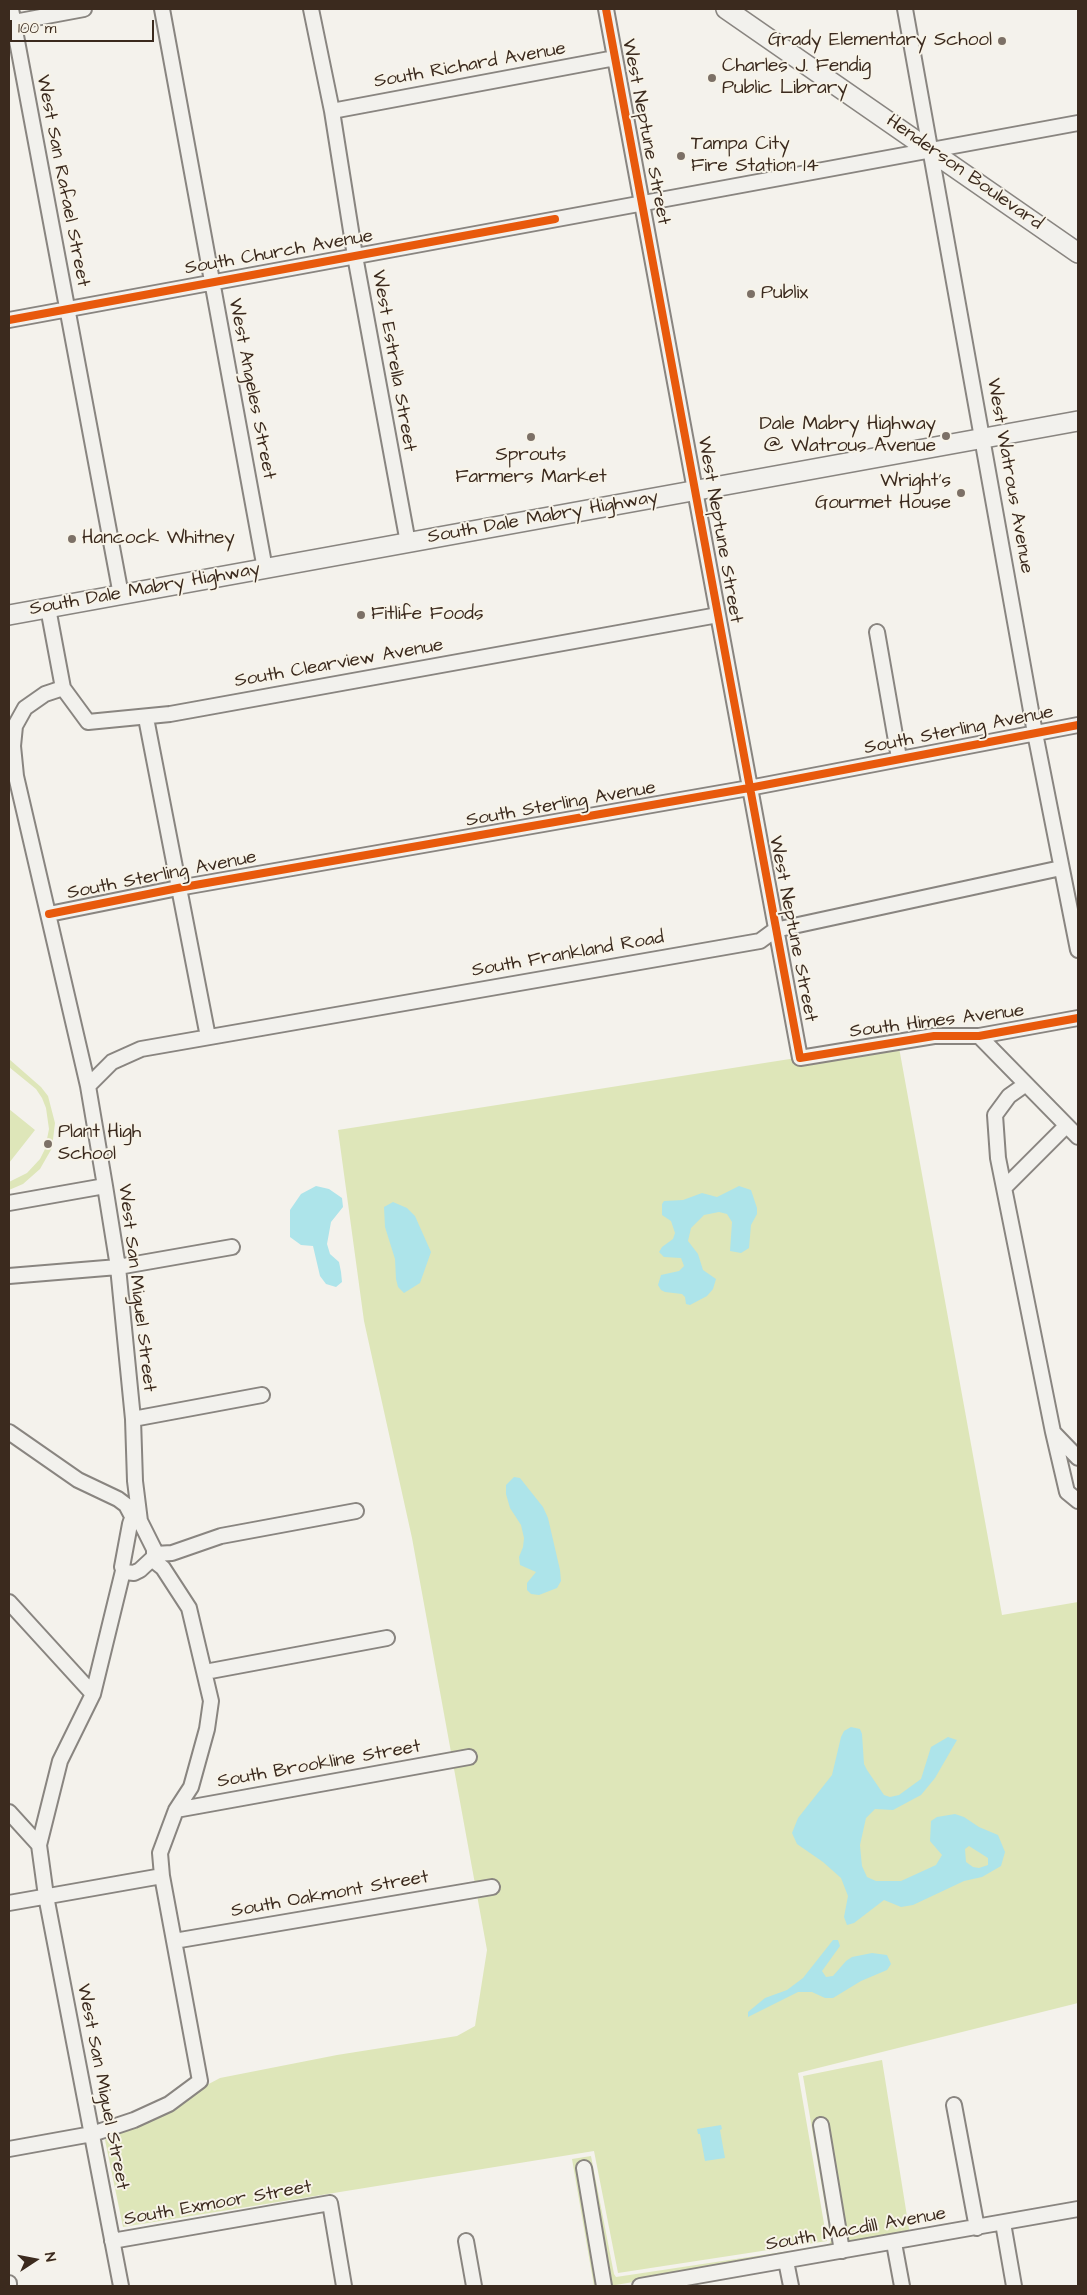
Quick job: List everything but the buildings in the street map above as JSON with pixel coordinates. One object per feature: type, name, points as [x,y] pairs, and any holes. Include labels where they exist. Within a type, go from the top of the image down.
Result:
[{"type":"main road","name":"Henderson Boulevard","points":[[726,9],[1078,253]]},
{"type":"main road","name":"South Dale Mabry Highway","points":[[9,615],[1078,421]]},
{"type":"street","points":[[11,18],[84,9]]},
{"type":"street","name":"West Angeles Street","points":[[162,9],[265,569]]},
{"type":"street","name":"West Estrella Street","points":[[311,9],[332,110],[355,256],[408,543]]},
{"type":"street","name":"West Neptune Street","points":[[606,9],[800,1058]]},
{"type":"street","name":"West Watrous Avenue","points":[[905,9],[1035,733],[1078,950]]},
{"type":"street","name":"West San Rafael Street","points":[[11,18],[121,595]]},
{"type":"street","name":"South Richard Avenue","points":[[332,110],[615,58]]},
{"type":"street","name":"South Church Avenue","points":[[9,320],[1078,123]]},
{"type":"street","name":"South Clearview Avenue","points":[[48,608],[63,688],[88,722],[146,718],[718,615]]},
{"type":"street","points":[[877,632],[899,758]]},
{"type":"street","name":"West San Miguel Street","points":[[63,688],[45,694],[25,708],[15,726],[13,746],[16,776],[88,1086],[118,1267],[133,1419],[137,1520]]},
{"type":"street","points":[[146,718],[208,1037]]},
{"type":"street","name":"South Sterling Avenue","points":[[49,914],[178,888],[749,788],[1078,725]]},
{"type":"street","name":"South Frankland Road","points":[[88,1086],[112,1062],[141,1049],[760,941],[775,930],[1061,868]]},
{"type":"street","name":"South Himes Avenue","points":[[800,1058],[934,1036],[980,1036],[1078,1018]]},
{"type":"street","points":[[980,1036],[1078,1137]]},
{"type":"street","points":[[1026,1084],[1009,1096],[995,1115],[998,1158],[1053,1432],[1067,1492],[1078,1501]]},
{"type":"street","points":[[1004,1188],[1066,1126]]},
{"type":"street","points":[[9,1203],[105,1186]]},
{"type":"street","points":[[9,1276],[118,1267],[232,1247]]},
{"type":"street","points":[[133,1419],[262,1395]]},
{"type":"street","points":[[9,1432],[78,1480],[118,1499],[126,1505],[137,1520],[154,1557],[189,1608],[211,1701],[208,1729],[191,1787],[176,1810],[160,1852],[162,1876],[200,2081],[168,2104],[134,2120],[92,2134],[9,2149]]},
{"type":"street","points":[[1053,1432],[1078,1458]]},
{"type":"street","points":[[123,1571],[134,1573],[154,1557],[222,1536],[356,1511]]},
{"type":"street","points":[[39,1845],[60,1761],[93,1694],[123,1571],[130,1524],[137,1520]]},
{"type":"street","points":[[9,1602],[93,1694]]},
{"type":"street","points":[[205,1672],[388,1638]]},
{"type":"street","name":"South Brookline Street","points":[[176,1810],[469,1757]]},
{"type":"street","points":[[9,1813],[39,1845]]},
{"type":"street","name":"West San Miguel Street","points":[[39,1845],[46,1896],[121,2286]]},
{"type":"street","points":[[9,1903],[162,1876]]},
{"type":"street","name":"South Oakmont Street","points":[[174,1941],[492,1887]]},
{"type":"street","points":[[954,2104],[977,2228]]},
{"type":"street","points":[[821,2125],[842,2251]]},
{"type":"street","points":[[584,2168],[604,2286]]},
{"type":"street","name":"South Exmoor Street","points":[[112,2241],[330,2203],[344,2286]]},
{"type":"street","name":"South Macdill Avenue","points":[[640,2286],[678,2283],[786,2261],[1078,2209]]},
{"type":"street","points":[[1003,2223],[1014,2286]]},
{"type":"street","points":[[466,2241],[474,2286]]},
{"type":"street","points":[[894,2243],[902,2286]]},
{"type":"street","points":[[786,2261],[791,2286]]},
{"type":"green space","points":[[898,1042],[1002,1615],[1078,1602],[1078,2003],[798,2073],[827,2241],[618,2273],[594,2151],[123,2227],[105,2140],[110,2128],[143,2119],[220,2078],[337,2055],[457,2036],[475,2026],[487,1950],[412,1538],[364,1321],[338,1130]]},
{"type":"green space","points":[[9,1059],[41,1087],[48,1096],[55,1123],[52,1148],[40,1169],[23,1184],[9,1190],[9,1182],[27,1173],[40,1159],[45,1149],[49,1129],[46,1108],[42,1098],[36,1089],[9,1067]]},
{"type":"green space","points":[[9,1109],[35,1130],[9,1163]]},
{"type":"green space","points":[[882,2060],[910,2235],[847,2245],[825,2119],[815,2121],[836,2247],[610,2286],[588,2162],[578,2164],[599,2286],[594,2286],[572,2159],[591,2156],[616,2277],[829,2245],[831,2240],[803,2076]]},
{"type":"water","points":[[316,1186],[329,1189],[342,1198],[343,1207],[331,1222],[327,1244],[330,1254],[339,1262],[342,1282],[336,1287],[326,1284],[320,1276],[313,1246],[301,1245],[290,1237],[290,1210],[301,1194]]},
{"type":"water","points":[[739,1186],[751,1190],[757,1208],[757,1214],[751,1225],[749,1248],[741,1253],[730,1251],[732,1222],[727,1214],[719,1212],[704,1215],[691,1228],[688,1241],[698,1254],[703,1270],[716,1279],[713,1289],[707,1296],[690,1305],[686,1304],[685,1297],[682,1294],[661,1290],[658,1285],[661,1275],[679,1271],[684,1266],[681,1258],[664,1257],[659,1252],[662,1247],[673,1239],[675,1233],[671,1221],[662,1215],[662,1204],[664,1201],[683,1200],[702,1193],[717,1197]]},
{"type":"water","points":[[393,1202],[407,1208],[415,1216],[431,1252],[420,1283],[404,1293],[398,1287],[395,1259],[385,1227],[384,1207]]},
{"type":"water","points":[[514,1477],[520,1478],[543,1507],[548,1518],[560,1570],[561,1581],[557,1588],[539,1595],[531,1594],[527,1590],[527,1583],[536,1572],[520,1565],[519,1557],[524,1538],[521,1525],[510,1508],[506,1494],[506,1485]]},
{"type":"water","points":[[851,1727],[860,1729],[864,1764],[884,1795],[890,1797],[899,1795],[921,1779],[931,1747],[948,1737],[957,1740],[935,1778],[921,1795],[893,1810],[875,1809],[866,1818],[860,1845],[862,1866],[867,1877],[876,1881],[901,1881],[936,1865],[942,1855],[930,1841],[931,1821],[937,1817],[955,1814],[998,1835],[1005,1852],[1001,1866],[982,1877],[964,1881],[913,1905],[901,1907],[884,1900],[854,1923],[847,1925],[844,1917],[848,1896],[841,1878],[823,1862],[797,1844],[792,1833],[798,1818],[832,1775],[844,1731]],"holes":[[[969,1846],[988,1858],[988,1865],[979,1868],[973,1867],[966,1862],[965,1849]]]},
{"type":"water","points":[[833,1940],[838,1940],[840,1946],[822,1971],[826,1977],[833,1976],[852,1957],[872,1953],[887,1955],[891,1964],[887,1970],[861,1981],[833,1998],[825,1998],[812,1992],[798,1992],[748,2017],[748,2012],[765,1998],[787,1990],[803,1978]]},
{"type":"water","points":[[721,2125],[722,2129],[720,2130],[725,2158],[705,2161],[700,2134],[698,2134],[697,2129]]},
{"type":"cycle path","points":[[606,9],[800,1058],[934,1036],[979,1036],[1078,1018]]},
{"type":"cycle path","points":[[9,320],[555,219]]},
{"type":"cycle path","points":[[49,914],[178,888],[749,788],[1078,725]]},
{"type":"place","name":"Grady Elementary School","points":[[1002,41]]},
{"type":"place","name":"Charles J. Fendig Public Library","points":[[712,78]]},
{"type":"place","name":"Tampa City Fire Station 14","points":[[681,156]]},
{"type":"place","name":"Publix","points":[[751,294]]},
{"type":"place","name":"Dale Mabry Highway @ Watrous Avenue","points":[[946,436]]},
{"type":"place","name":"Sprouts Farmers Market","points":[[531,437]]},
{"type":"place","name":"Wright's Gourmet House","points":[[961,493]]},
{"type":"place","name":"Hancock Whitney","points":[[72,539]]},
{"type":"place","name":"Fitlife Foods","points":[[361,615]]},
{"type":"place","name":"Plant High School","points":[[48,1144]]}]
